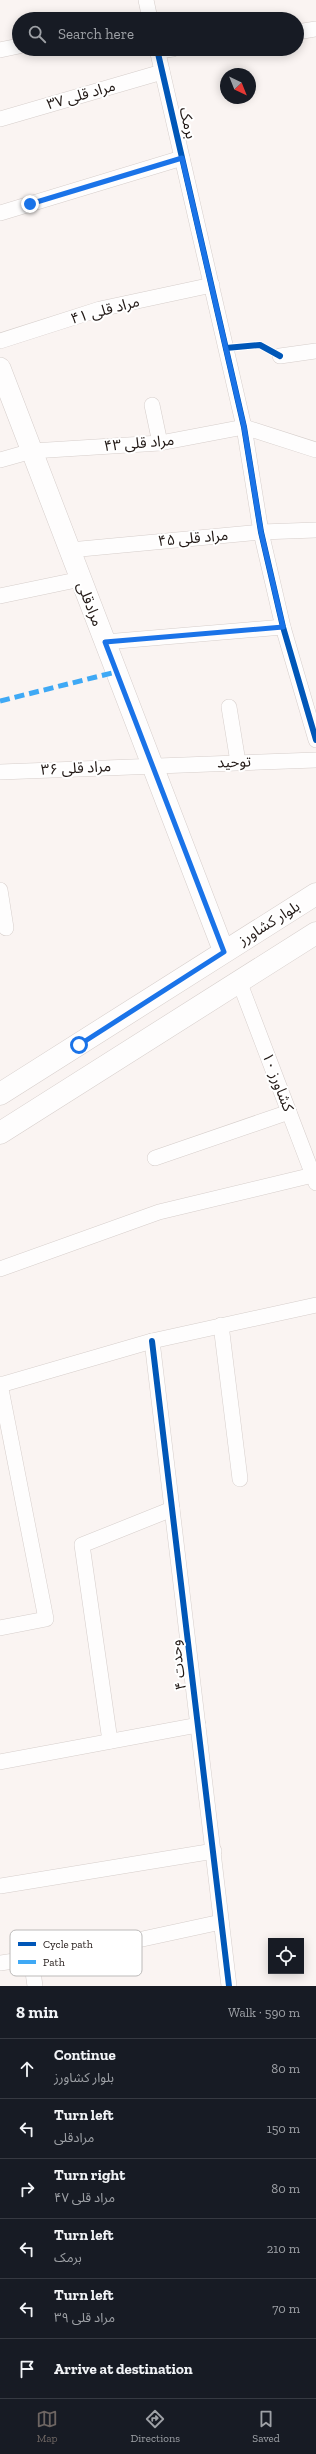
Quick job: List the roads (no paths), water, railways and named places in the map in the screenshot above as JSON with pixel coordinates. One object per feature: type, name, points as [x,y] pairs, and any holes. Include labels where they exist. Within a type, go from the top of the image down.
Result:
[{"type":"main road","name":"بلوار کشاورز","points":[[0,1094],[316,894]]},
{"type":"main road","points":[[0,1133],[316,933]]},
{"type":"main road","points":[[79,1045],[96,1072]]},
{"type":"street","points":[[146,0],[149,12]]},
{"type":"street","points":[[304,31],[316,29]]},
{"type":"street","points":[[0,50],[12,47]]},
{"type":"street","name":"برمک","points":[[158,56],[244,427],[261,532],[283,627],[316,740]]},
{"type":"street","name":"مراد قلی ۳۷","points":[[0,119],[162,72]]},
{"type":"street","points":[[0,213],[182,158]]},
{"type":"street","name":"مراد قلی ۴۱","points":[[0,341],[100,309],[212,285]]},
{"type":"street","points":[[280,356],[316,351]]},
{"type":"street","name":"مرادقلی","points":[[0,368],[224,952]]},
{"type":"street","points":[[152,405],[160,443]]},
{"type":"street","points":[[244,427],[316,450]]},
{"type":"street","name":"مراد قلی ۴۳","points":[[0,460],[32,451],[160,443],[244,427]]},
{"type":"street","name":"مراد قلی ۴۵","points":[[70,550],[261,532],[316,530]]},
{"type":"street","points":[[0,596],[81,580]]},
{"type":"street","points":[[105,642],[283,627]]},
{"type":"street","points":[[230,707],[238,762]]},
{"type":"street","name":"توحید","points":[[152,765],[316,760]]},
{"type":"street","name":"مراد قلی ۳۶","points":[[0,772],[152,765]]},
{"type":"street","points":[[0,890],[6,928]]},
{"type":"street","name":"کشاورز ۱۰","points":[[239,981],[315,1179]]},
{"type":"street","points":[[155,1158],[289,1112]]},
{"type":"street","points":[[0,1269],[159,1212],[315,1179]]},
{"type":"street","points":[[0,1628],[46,1619],[0,1384],[152,1341],[316,1305]]},
{"type":"street","points":[[221,1325],[240,1479]]},
{"type":"street","name":"وحدت ۴","points":[[152,1341],[229,1986]]},
{"type":"street","points":[[110,1742],[82,1545],[172,1509]]},
{"type":"street","points":[[0,1762],[198,1725]]},
{"type":"street","points":[[0,1886],[214,1851]]},
{"type":"street","points":[[142,1939],[221,1922]]},
{"type":"street","points":[[0,1963],[10,1961]]},
{"type":"street","points":[[34,1976],[35,1986]]}]
